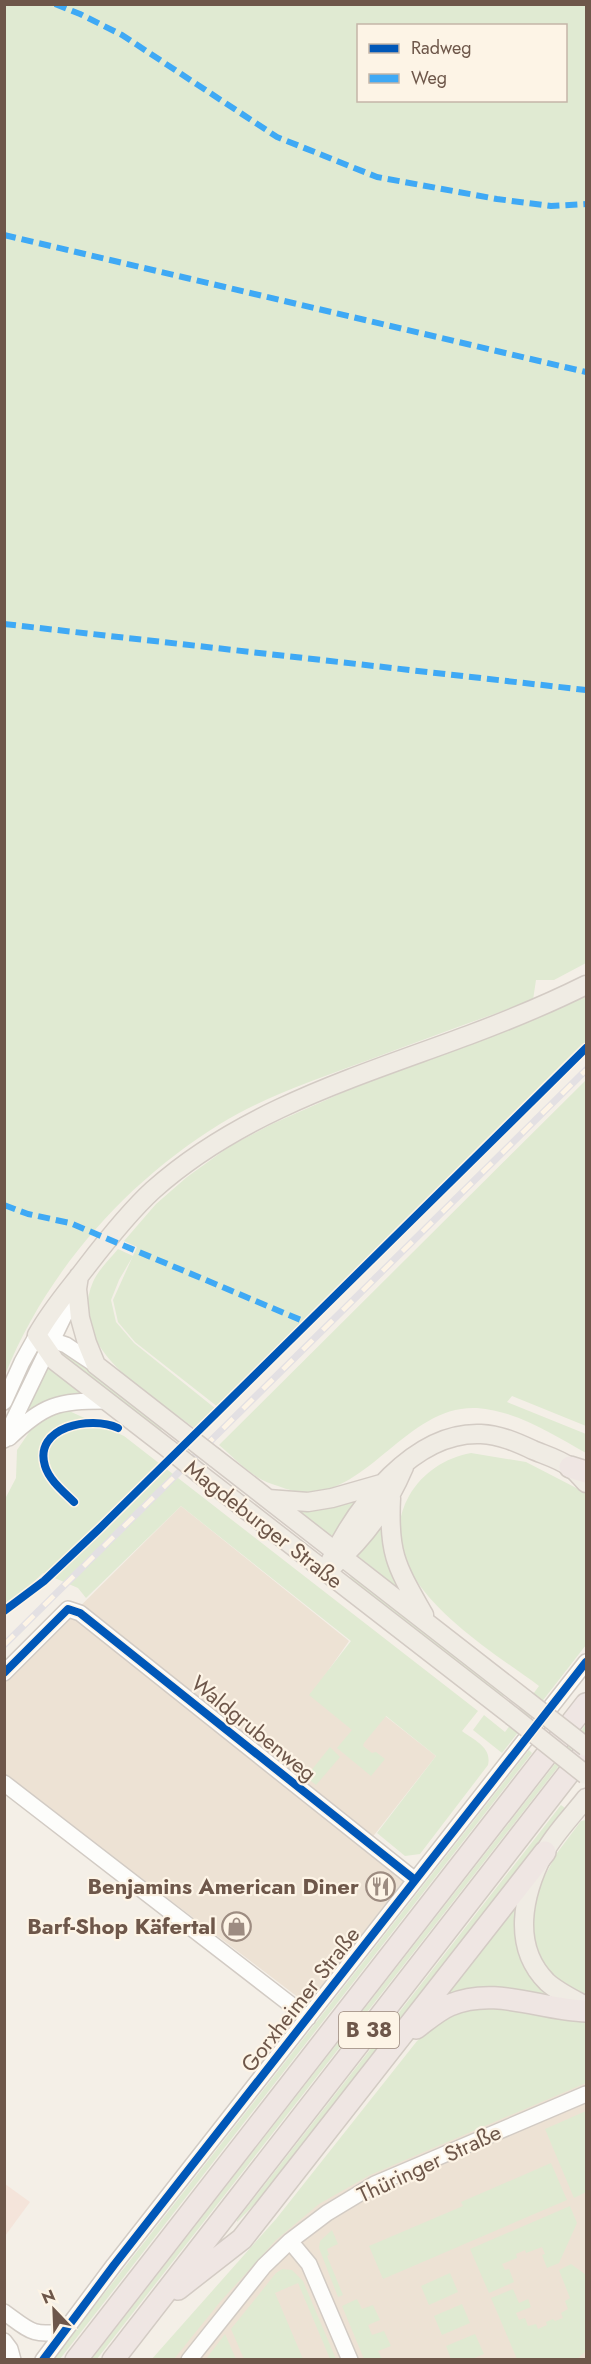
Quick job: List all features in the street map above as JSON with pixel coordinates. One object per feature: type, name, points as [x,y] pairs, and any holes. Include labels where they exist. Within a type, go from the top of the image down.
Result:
[{"type":"highway","name":"B 38","points":[[76,2360],[586,1704]]},
{"type":"highway","name":"B 38","points":[[113,2360],[586,1749]]},
{"type":"highway","points":[[152,2309],[242,2239],[545,1852]]},
{"type":"highway","points":[[398,2040],[448,2006],[474,1997],[500,1997],[570,2011],[586,2011]]},
{"type":"main road","points":[[46,1342],[62,1294],[78,1283],[107,1241],[152,1191],[199,1154],[253,1121],[318,1091],[470,1035],[586,986]]},
{"type":"main road","points":[[78,1283],[80,1318],[96,1365]]},
{"type":"main road","name":"Magdeburger Straße","points":[[46,1342],[55,1361],[586,1774]]},
{"type":"main road","name":"Magdeburger Straße","points":[[96,1365],[430,1624],[586,1749]]},
{"type":"main road","points":[[326,1572],[339,1554],[359,1542],[386,1491],[406,1463],[447,1439],[479,1434],[511,1440],[578,1470],[586,1483]]},
{"type":"main road","points":[[268,1499],[308,1502],[386,1491]]},
{"type":"main road","points":[[386,1491],[389,1529],[398,1570],[430,1624]]},
{"type":"main road","points":[[586,1798],[545,1852],[526,1899],[523,1927],[526,1947],[535,1966],[548,1982],[565,1995],[586,2006]]},
{"type":"street","name":"Magdeburger Straße","points":[[46,1342],[66,1345],[96,1365]]},
{"type":"street","points":[[4,1402],[22,1362],[46,1342]]},
{"type":"street","points":[[4,1441],[46,1342]]},
{"type":"street","points":[[4,1441],[28,1420],[57,1404],[72,1401],[106,1401]]},
{"type":"street","name":"Waldgrubenweg","points":[[4,1673],[68,1609],[80,1613],[415,1880]]},
{"type":"street","name":"Gorxheimer Straße","points":[[43,2360],[586,1662]]},
{"type":"street","points":[[4,1783],[308,2018]]},
{"type":"street","name":"Thüringer Straße","points":[[189,2360],[264,2265],[290,2241],[327,2213],[375,2184],[586,2094]]},
{"type":"street","points":[[290,2241],[309,2264],[350,2360]]},
{"type":"street","points":[[4,2312],[34,2333],[45,2335],[64,2331]]},
{"type":"street","points":[[4,2341],[10,2349],[13,2360]]},
{"type":"shaded area","points":[[181,1506],[349,1641],[328,1671],[436,1756],[364,1848],[405,1879],[307,2004],[5,1775],[4,1682]]},
{"type":"shaded area","points":[[586,2082],[586,2359],[162,2360],[291,2206]]},
{"type":"shaded area","points":[[5,2184],[30,2202],[5,2236]]},
{"type":"green space","points":[[5,5],[586,5],[586,963],[554,980],[536,980],[533,1000],[329,1074],[273,1097],[237,1114],[185,1147],[121,1202],[93,1233],[66,1266],[22,1337],[5,1375]]},
{"type":"green space","points":[[586,995],[586,1053],[223,1411],[135,1342],[118,1322],[113,1300],[137,1247],[124,1241],[156,1204],[187,1177],[230,1146],[272,1124],[344,1092]]},
{"type":"green space","points":[[586,1080],[586,1426],[512,1396],[507,1402],[586,1434],[586,1453],[534,1424],[492,1410],[477,1408],[449,1412],[424,1423],[356,1475],[332,1488],[307,1492],[262,1480],[219,1445]]},
{"type":"green space","points":[[118,1249],[133,1256],[111,1300],[116,1322],[134,1343],[216,1409],[196,1429],[118,1368],[102,1349],[91,1328],[87,1306],[93,1282]]},
{"type":"green space","points":[[56,1348],[63,1350],[164,1427],[159,1432],[59,1356]]},
{"type":"green space","points":[[46,1364],[86,1394],[24,1416],[21,1412]]},
{"type":"green space","points":[[67,1410],[124,1436],[478,1711],[462,1731],[485,1749],[489,1759],[488,1765],[420,1854],[405,1856],[377,1833],[436,1756],[386,1716],[363,1746],[385,1759],[371,1776],[337,1748],[352,1730],[309,1695],[351,1641],[181,1506],[86,1598],[78,1588],[43,1573],[5,1607],[5,1499],[16,1478],[17,1450],[30,1431],[46,1417]]},
{"type":"green space","points":[[471,1453],[526,1462],[586,1493],[586,1645],[502,1753],[473,1730],[484,1715],[505,1732],[539,1686],[463,1630],[438,1606],[417,1581],[403,1554],[400,1526],[409,1496],[421,1480],[444,1462]]},
{"type":"green space","points":[[359,1498],[333,1535],[298,1510]]},
{"type":"green space","points":[[382,1522],[400,1587],[398,1588],[358,1556]]},
{"type":"green space","points":[[352,1574],[505,1693],[502,1698],[358,1587],[350,1577]]},
{"type":"green space","points":[[586,1724],[586,1731],[97,2359],[91,2360]]},
{"type":"green space","points":[[330,1747],[340,1757],[316,1785],[306,1777]]},
{"type":"green space","points":[[529,1750],[532,1753],[60,2359],[53,2359]]},
{"type":"green space","points":[[561,1805],[565,1808],[266,2193],[237,2222],[237,2220]]},
{"type":"green space","points":[[586,1820],[586,2083],[370,2175],[319,2204],[276,2240],[220,2302],[174,2359],[151,2360],[276,2219],[417,2041],[435,2026],[455,2013],[485,2006],[517,2008],[579,2021],[574,1992],[544,1968],[529,1932],[531,1902],[557,1853],[581,1821]]},
{"type":"green space","points":[[519,1896],[519,1911],[556,1997],[439,1999]]},
{"type":"green space","points":[[586,2111],[586,2192],[574,2198],[545,2129]]},
{"type":"green space","points":[[551,2163],[567,2200],[383,2279],[369,2246],[463,2206],[461,2202]]},
{"type":"green space","points":[[570,2206],[577,2223],[559,2263],[547,2268],[542,2255],[545,2254],[542,2247],[526,2253],[525,2250],[516,2254],[517,2258],[502,2264],[505,2270],[509,2269],[514,2282],[489,2293],[470,2249]]},
{"type":"green space","points":[[332,2230],[338,2244],[327,2249],[329,2255],[327,2256],[343,2295],[338,2297],[319,2248],[320,2241]]},
{"type":"green space","points":[[571,2264],[586,2275],[586,2351],[577,2359],[517,2359],[491,2298],[513,2289],[519,2303],[528,2299],[531,2307],[516,2313],[519,2320],[525,2318],[528,2326],[536,2324],[538,2329],[547,2325],[546,2322],[563,2318],[561,2313],[568,2309],[565,2301],[570,2298],[559,2270]]},
{"type":"green space","points":[[282,2269],[292,2270],[303,2281],[336,2359],[330,2359],[298,2283],[275,2293],[303,2359],[244,2359],[231,2329],[276,2273]]},
{"type":"green space","points":[[450,2273],[458,2292],[429,2305],[421,2286]]},
{"type":"green space","points":[[357,2299],[362,2309],[373,2305],[380,2320],[368,2325],[372,2335],[384,2331],[391,2346],[378,2351],[382,2359],[364,2359],[342,2306]]},
{"type":"green space","points":[[462,2304],[470,2323],[442,2335],[434,2316]]},
{"type":"green space","points":[[225,2334],[236,2359],[206,2359]]},
{"type":"green space","points":[[475,2334],[484,2354],[472,2359],[451,2359],[446,2346]]},
{"type":"railway","points":[[4,1645],[586,1070]]},
{"type":"marked path","points":[[55,4],[122,35],[277,137],[377,177],[497,199],[551,206],[586,204]]},
{"type":"marked path","points":[[4,235],[586,372]]},
{"type":"marked path","points":[[4,624],[586,690]]},
{"type":"marked path","points":[[4,1205],[28,1214],[70,1223],[308,1323]]},
{"type":"cycle path","points":[[4,1611],[44,1581],[99,1529],[586,1048]]},
{"type":"cycle path","points":[[74,1502],[57,1486],[47,1471],[44,1453],[48,1442],[56,1433],[80,1424],[107,1424],[118,1428]]},
{"type":"cycle path","points":[[4,1673],[68,1609],[80,1613],[415,1880]]},
{"type":"cycle path","points":[[43,2360],[114,2265],[586,1662]]},
{"type":"place","name":"Benjamins American Diner","points":[[380,1886]]},
{"type":"place","name":"Barf-Shop Käfertal","points":[[237,1926]]}]
